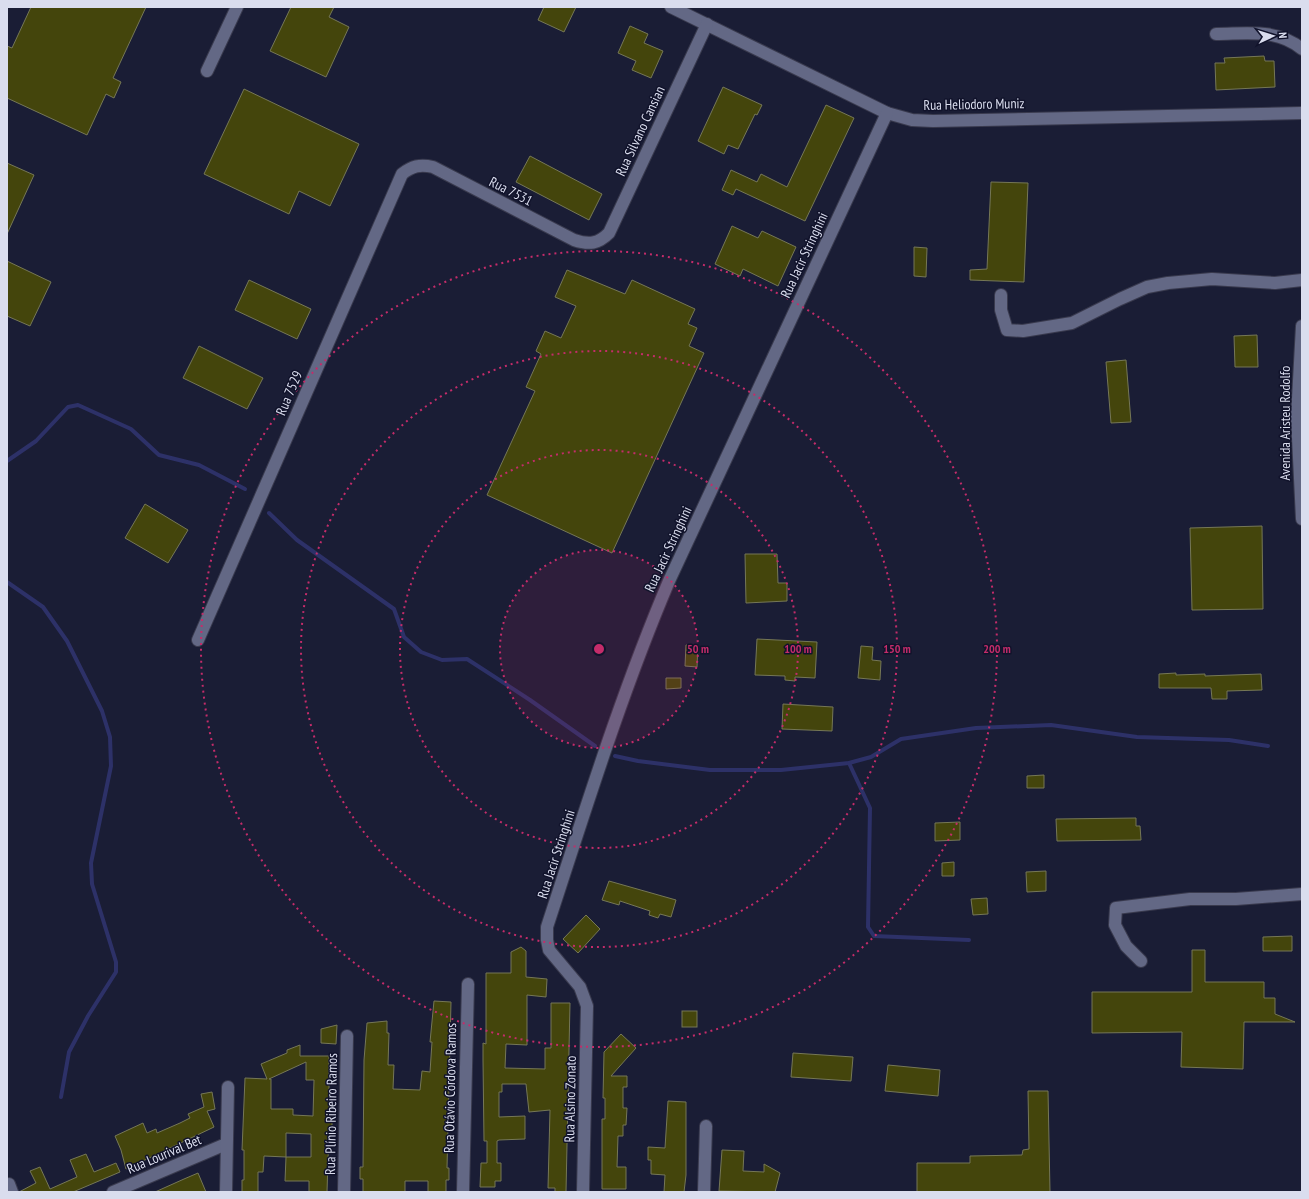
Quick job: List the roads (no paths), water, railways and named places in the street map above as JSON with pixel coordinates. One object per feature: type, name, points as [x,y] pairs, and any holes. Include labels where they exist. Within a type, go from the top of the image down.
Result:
[{"type":"street","points":[[207,71],[237,7]]},
{"type":"street","name":"Rua Heliodoro Muniz","points":[[671,7],[887,113],[912,120],[933,121],[1302,113]]},
{"type":"street","name":"Rua Silvano Cansian","points":[[594,244],[602,240],[608,233],[707,24]]},
{"type":"street","points":[[1216,34],[1276,34],[1295,43],[1302,49]]},
{"type":"street","name":"Rua Jacir Stringhini","points":[[587,1006],[580,987],[549,950],[547,927],[631,672],[669,581],[887,113]]},
{"type":"street","name":"Rua 7531","points":[[415,166],[424,165],[433,168],[574,240],[585,244],[594,244]]},
{"type":"street","name":"Rua 7529","points":[[198,640],[397,181],[402,174],[415,166]]},
{"type":"street","points":[[1001,295],[1001,310],[1007,330],[1023,332],[1072,323],[1140,290],[1168,283],[1212,279],[1275,283],[1302,280]]},
{"type":"street","name":"Avenida Aristeu Rodolfo","points":[[1302,326],[1297,417],[1302,519]]},
{"type":"street","points":[[1141,960],[1126,946],[1115,925],[1116,908],[1190,899],[1236,899],[1302,894]]},
{"type":"street","name":"Rua Otávio Córdova Ramos","points":[[463,1192],[468,984]]},
{"type":"street","name":"Rua Alsino Zonato","points":[[583,1192],[587,1006]]},
{"type":"street","name":"Rua Plínio Ribeiro Ramos","points":[[344,1192],[347,1036]]},
{"type":"street","points":[[226,1192],[228,1087]]},
{"type":"street","points":[[704,1192],[706,1126]]},
{"type":"street","name":"Rua Lourival Bet","points":[[113,1192],[226,1144]]},
{"type":"waterway","points":[[7,461],[36,441],[68,407],[78,405],[131,429],[159,455],[199,465],[245,489]]},
{"type":"waterway","points":[[269,513],[297,540],[394,609],[404,637],[421,652],[442,660],[467,659],[530,700],[595,746]]},
{"type":"waterway","points":[[7,582],[43,607],[67,641],[102,711],[110,737],[111,766],[91,863],[92,884],[116,962],[116,972],[88,1016],[69,1052],[61,1097]]},
{"type":"waterway","points":[[615,756],[638,761],[710,770],[781,770],[849,763],[871,757],[901,739],[976,728],[1051,725],[1137,737],[1229,740],[1268,746]]},
{"type":"waterway","points":[[849,763],[870,808],[868,927],[874,936],[969,940]]}]
